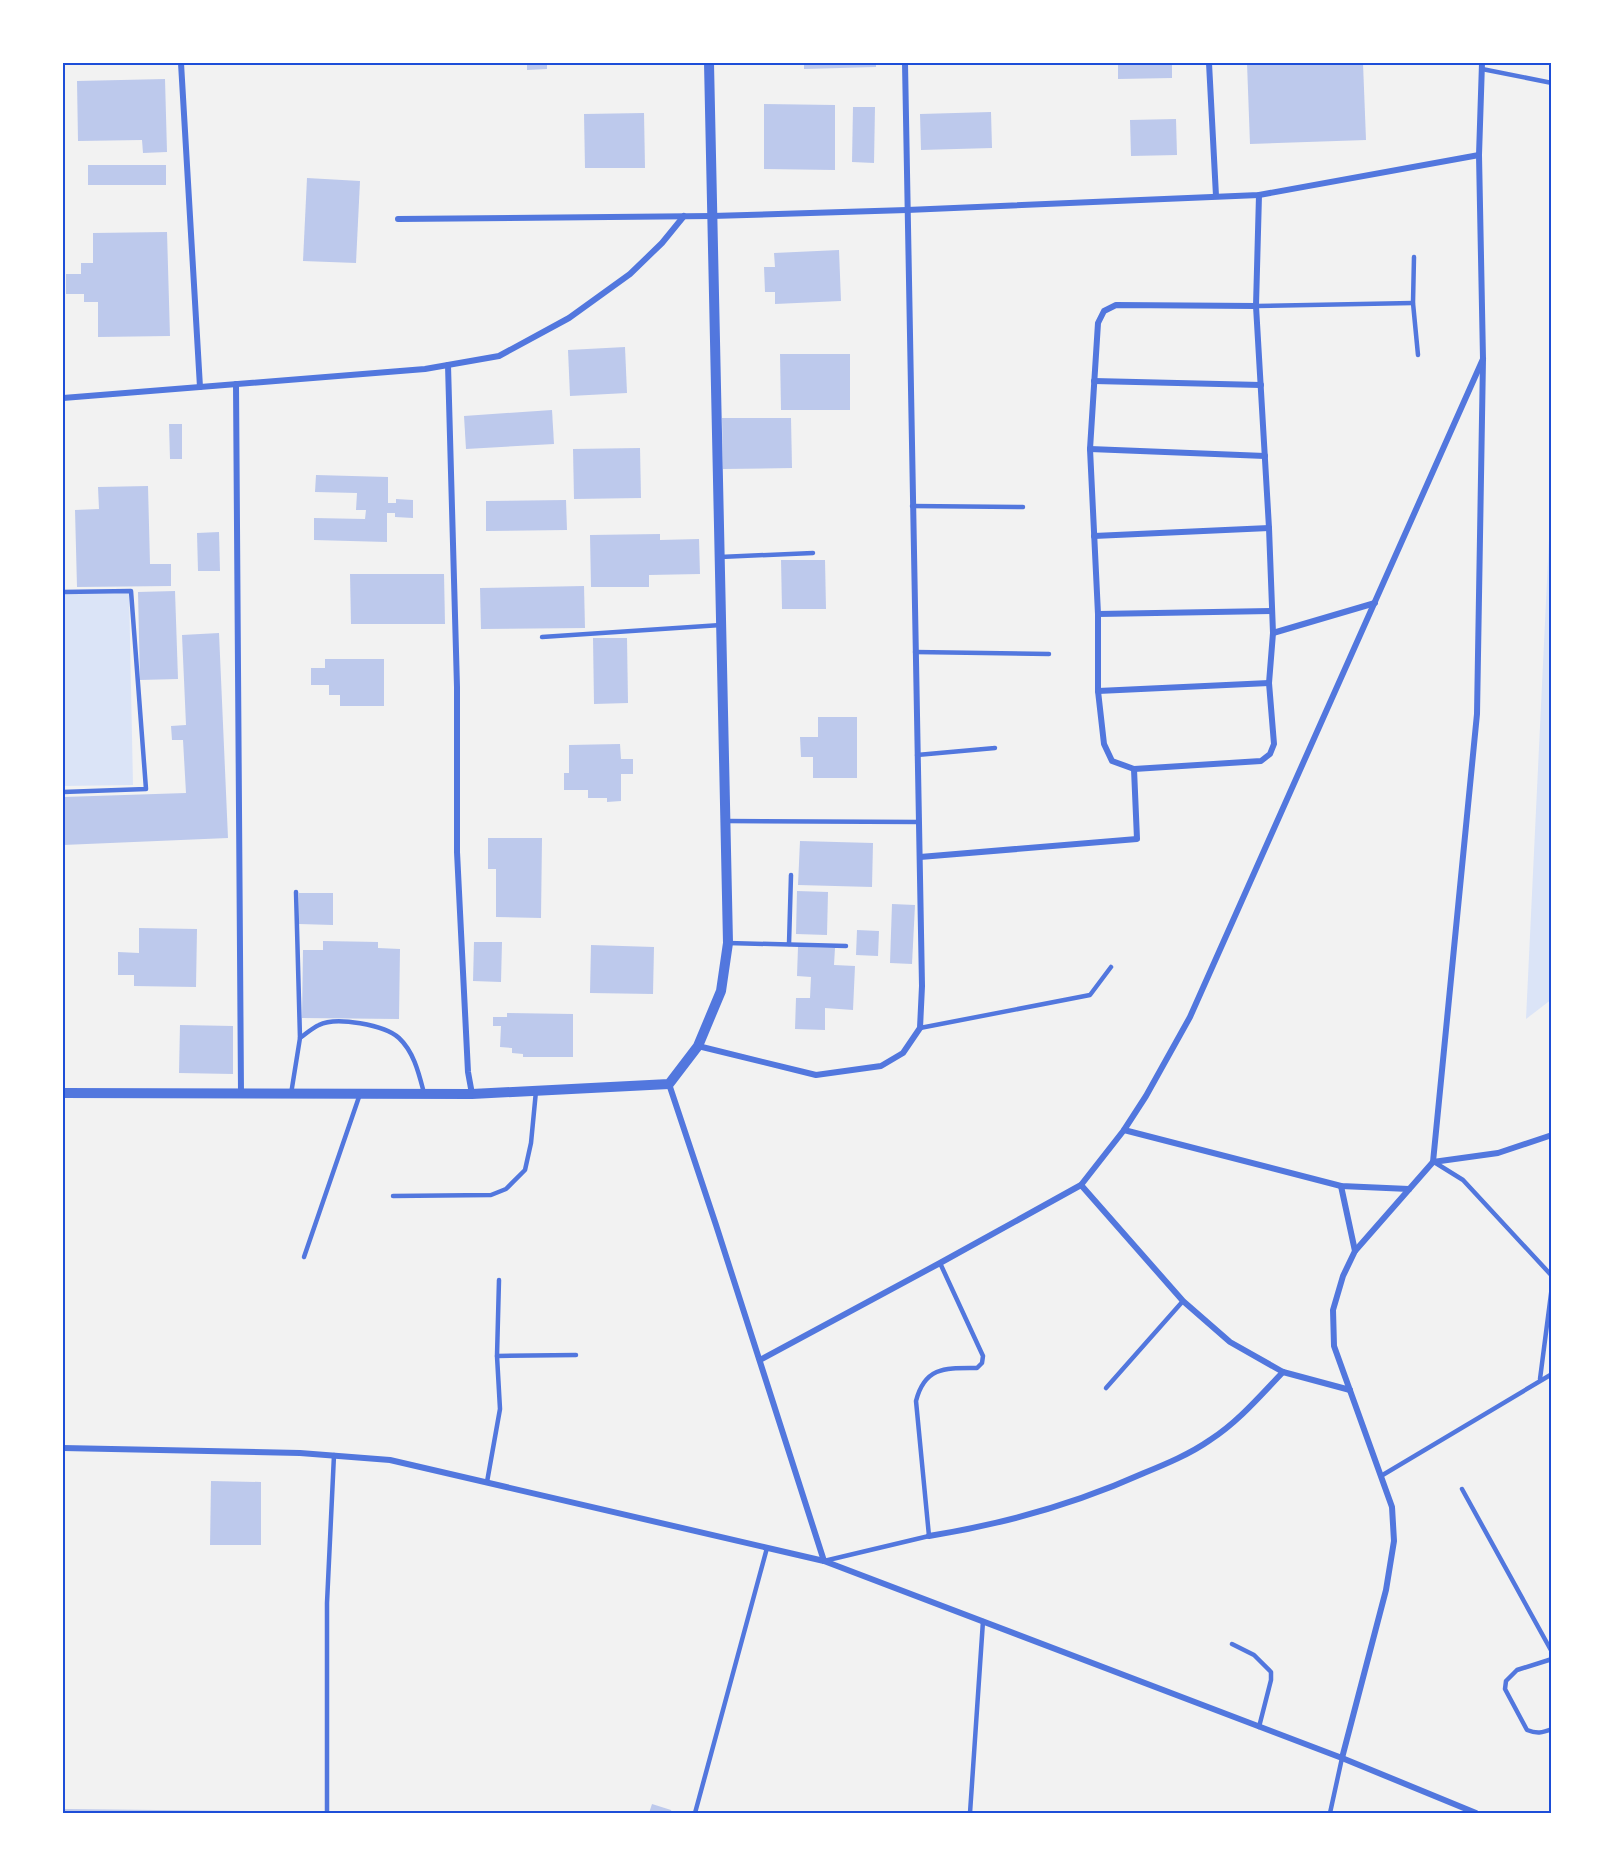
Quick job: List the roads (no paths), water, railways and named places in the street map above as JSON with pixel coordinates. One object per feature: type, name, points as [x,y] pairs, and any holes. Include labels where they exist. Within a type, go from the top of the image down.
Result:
[{"type":"street","points":[[181,63],[200,387]]},
{"type":"street","points":[[63,1093],[472,1094],[669,1084],[698,1046],[721,991],[728,943],[709,63]]},
{"type":"street","points":[[698,1046],[816,1075],[881,1066],[903,1053],[920,1028],[922,986],[920,857],[905,63]]},
{"type":"street","points":[[1209,63],[1216,196]]},
{"type":"street","points":[[1341,1758],[1386,1590],[1394,1541],[1392,1507],[1334,1346],[1333,1310],[1343,1276],[1355,1251],[1433,1162],[1477,714],[1483,359],[1479,155],[1482,66]]},
{"type":"street","points":[[398,219],[712,216],[1259,195],[1479,155]]},
{"type":"street","points":[[1256,306],[1116,305],[1104,311],[1098,323],[1090,449],[1098,614],[1098,691],[1104,744],[1112,760],[1134,769],[1261,761],[1270,754],[1274,744],[1269,682],[1273,633],[1269,528],[1256,306],[1259,195]]},
{"type":"street","points":[[63,398],[425,369],[499,356],[569,318],[630,274],[662,243],[684,216]]},
{"type":"street","points":[[760,1360],[1081,1185],[1124,1130],[1191,1017],[1483,359]]},
{"type":"street","points":[[448,365],[457,687],[457,852],[468,1072],[472,1094]]},
{"type":"street","points":[[1094,381],[1261,385]]},
{"type":"street","points":[[236,384],[241,1093]]},
{"type":"street","points":[[1090,449],[1265,456]]},
{"type":"street","points":[[1094,536],[1269,528]]},
{"type":"street","points":[[1273,633],[1375,603]]},
{"type":"street","points":[[1098,614],[1271,611]]},
{"type":"street","points":[[1098,691],[1269,682]]},
{"type":"street","points":[[920,857],[1137,839],[1134,769]]},
{"type":"street","points":[[669,1084],[824,1561]]},
{"type":"street","points":[[1124,1130],[1341,1186],[1409,1189]]},
{"type":"street","points":[[1433,1162],[1498,1154],[1552,1135]]},
{"type":"street","points":[[1081,1185],[1183,1301],[1230,1342],[1283,1372],[1350,1390]]},
{"type":"street","points":[[1341,1186],[1355,1251]]},
{"type":"street","points":[[929,1536],[983,1527],[1064,1505],[1164,1465],[1210,1440],[1244,1413],[1283,1372]]},
{"type":"street","points":[[63,1448],[300,1453],[390,1460],[824,1561],[1259,1726],[1476,1813]]},
{"type":"lane","points":[[1482,66],[1552,83]]},
{"type":"lane","points":[[1414,257],[1413,303],[1418,355]]},
{"type":"lane","points":[[1256,306],[1413,303]]},
{"type":"lane","points":[[912,506],[1023,507]]},
{"type":"lane","points":[[720,557],[813,553]]},
{"type":"lane","points":[[63,592],[131,591],[146,789],[63,792]]},
{"type":"lane","points":[[542,637],[721,625]]},
{"type":"lane","points":[[915,652],[1049,654]]},
{"type":"lane","points":[[917,755],[995,748]]},
{"type":"lane","points":[[726,821],[919,822]]},
{"type":"lane","points":[[789,944],[791,875]]},
{"type":"lane","points":[[291,1094],[300,1038],[296,892]]},
{"type":"lane","points":[[728,943],[846,946]]},
{"type":"lane","points":[[920,1028],[1090,995],[1112,967]]},
{"type":"lane","points":[[300,1038],[320,1023],[357,1023],[384,1029],[399,1038],[411,1055],[424,1094]]},
{"type":"lane","points":[[393,1196],[491,1196],[506,1189],[525,1170],[531,1143],[536,1091]]},
{"type":"lane","points":[[304,1257],[360,1094]]},
{"type":"lane","points":[[1433,1162],[1463,1180],[1552,1276]]},
{"type":"lane","points":[[824,1561],[929,1536],[916,1401],[920,1386],[930,1375],[945,1369],[976,1368],[982,1363],[983,1356],[940,1263]]},
{"type":"lane","points":[[487,1482],[500,1409],[497,1356],[499,1280]]},
{"type":"lane","points":[[1540,1379],[1552,1286]]},
{"type":"lane","points":[[1106,1388],[1183,1301]]},
{"type":"lane","points":[[497,1356],[576,1355]]},
{"type":"lane","points":[[1381,1476],[1540,1379],[1552,1374]]},
{"type":"lane","points":[[327,1813],[327,1603],[334,1455]]},
{"type":"lane","points":[[1462,1489],[1552,1652]]},
{"type":"lane","points":[[695,1813],[767,1548]]},
{"type":"lane","points":[[970,1813],[983,1621]]},
{"type":"lane","points":[[1232,1644],[1254,1655],[1271,1672],[1259,1726]]},
{"type":"lane","points":[[1552,1659],[1517,1670],[1506,1681],[1505,1689],[1527,1730],[1541,1733],[1552,1729]]},
{"type":"lane","points":[[1330,1813],[1341,1758]]}]
